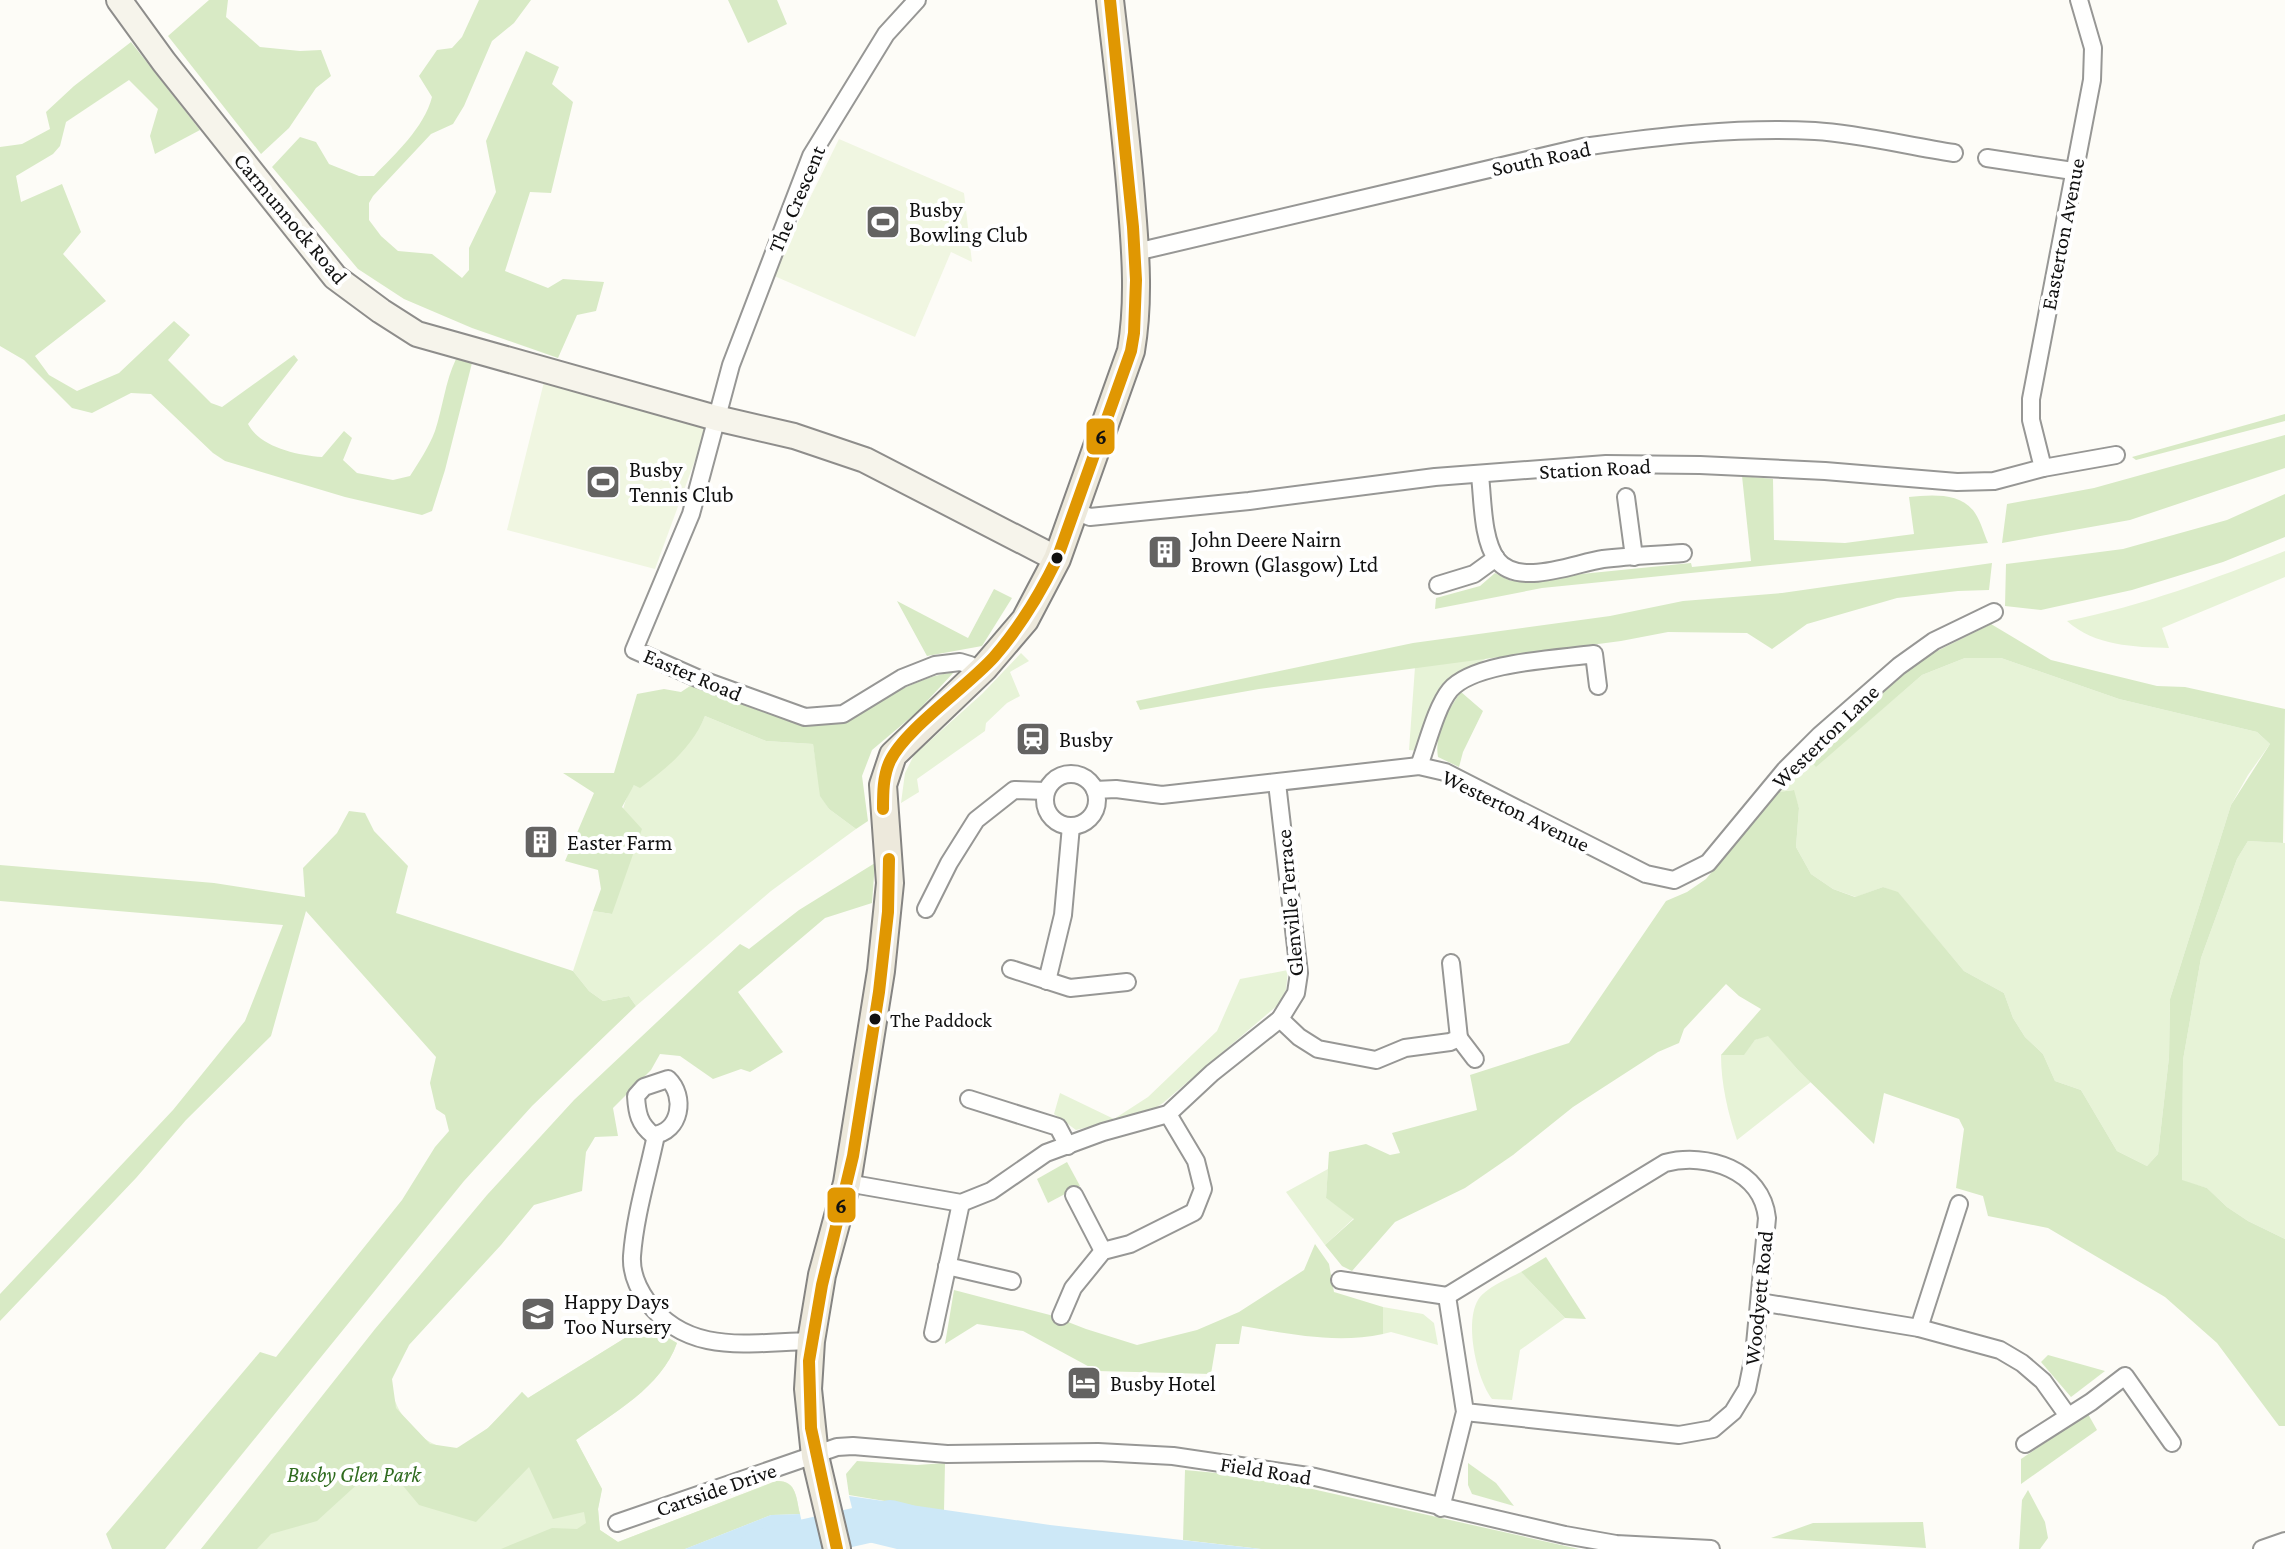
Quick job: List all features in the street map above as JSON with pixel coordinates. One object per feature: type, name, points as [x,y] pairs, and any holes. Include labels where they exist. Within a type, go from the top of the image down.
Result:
[{"type":"main road","name":"Carmunnock Road","points":[[119,0],[164,62],[335,277],[417,334],[716,418],[794,436],[865,460],[1057,559]]},
{"type":"main road","points":[[837,1549],[815,1456],[808,1389],[811,1341],[822,1275],[847,1183],[874,1024],[889,911],[889,859],[883,785],[893,755],[979,674],[1025,620],[1057,559],[1131,351],[1136,322],[1136,252],[1110,0]]},
{"type":"street","name":"The Crescent","points":[[716,418],[731,365],[811,156],[886,34],[917,0]]},
{"type":"street","name":"Easterton Avenue","points":[[2043,468],[2031,420],[2031,399],[2092,80],[2093,48],[2079,0]]},
{"type":"street","name":"South Road","points":[[1136,252],[1583,147],[1645,138],[1736,130],[1817,131],[1954,153]]},
{"type":"street","points":[[1987,158],[2073,171]]},
{"type":"street","name":"Easter Road","points":[[716,418],[691,514],[634,650],[697,678],[805,717],[843,714],[902,678],[935,665],[960,662],[970,665],[979,674]]},
{"type":"street","name":"Station Road","points":[[1074,511],[1090,517],[1249,501],[1435,477],[1480,476],[1606,464],[1700,465],[1969,482],[2010,478],[2043,468],[2116,455]]},
{"type":"street","points":[[1480,476],[1488,535],[1496,558],[1506,569],[1538,573],[1600,560],[1683,553]]},
{"type":"street","points":[[1626,497],[1634,557]]},
{"type":"street","points":[[1438,585],[1474,574],[1496,558]]},
{"type":"street","name":"Westerton Lane","points":[[1674,880],[1708,863],[1785,770],[1899,666],[1934,641],[1994,612]]},
{"type":"street","points":[[1419,766],[1442,704],[1450,690],[1464,680],[1513,663],[1594,654],[1598,686]]},
{"type":"street","name":"Westerton Avenue","points":[[1095,790],[1116,789],[1162,795],[1419,766],[1445,772],[1646,874],[1674,880]]},
{"type":"street","points":[[1070,774],[1089,782],[1095,790],[1096,799],[1092,814],[1087,821],[1071,826],[1055,821],[1046,807],[1046,791],[1052,782],[1070,774]]},
{"type":"street","name":"Glenville Terrace","points":[[1277,783],[1299,973],[1296,993],[1280,1019]]},
{"type":"street","points":[[926,909],[949,863],[976,820],[1014,790],[1046,791]]},
{"type":"street","points":[[1047,981],[1063,915],[1071,826]]},
{"type":"street","points":[[1451,963],[1459,1038],[1475,1059]]},
{"type":"street","points":[[1011,969],[1070,988],[1127,982]]},
{"type":"street","points":[[847,1183],[961,1203],[991,1191],[1046,1153],[1103,1132],[1168,1114],[1212,1073],[1280,1019],[1318,1049],[1376,1060],[1405,1048],[1459,1038]]},
{"type":"street","points":[[969,1099],[1058,1127],[1068,1146]]},
{"type":"street","points":[[1061,1316],[1073,1288],[1103,1251],[1130,1244],[1194,1212],[1203,1189],[1196,1161],[1168,1114]]},
{"type":"street","points":[[656,1135],[632,1256],[638,1288],[652,1307],[668,1324],[691,1337],[733,1344],[811,1341]]},
{"type":"street","name":"Woodyett Road","points":[[1447,1296],[1665,1163],[1685,1158],[1702,1159],[1728,1167],[1756,1188],[1765,1203],[1767,1218],[1760,1302],[1747,1389],[1733,1412],[1713,1429],[1679,1435],[1465,1412]]},
{"type":"street","points":[[1074,1195],[1103,1251]]},
{"type":"street","points":[[933,1333],[961,1203]]},
{"type":"street","points":[[1919,1328],[1959,1204]]},
{"type":"street","points":[[947,1266],[1012,1281]]},
{"type":"street","points":[[1340,1280],[1447,1296],[1465,1412],[1441,1508]]},
{"type":"street","points":[[1760,1302],[1919,1328],[2000,1350],[2043,1381],[2068,1416]]},
{"type":"street","points":[[2025,1444],[2125,1376],[2172,1443]]},
{"type":"street","name":"Field Road","points":[[815,1456],[837,1447],[853,1446],[947,1454],[1098,1452],[1173,1456],[1315,1477],[1441,1508],[1616,1544],[1711,1549]]},
{"type":"street","name":"Cartside Drive","points":[[617,1523],[815,1456]]},
{"type":"street","points":[[2262,1549],[2285,1541]]},
{"type":"green space","points":[[209,0],[228,0],[226,17],[260,47],[321,50],[331,76],[316,88],[289,128],[261,154],[168,36]]},
{"type":"green space","points":[[479,0],[531,0],[514,23],[492,41],[453,124],[431,134],[373,196],[369,203],[369,220],[398,251],[432,254],[462,278],[469,270],[469,248],[496,192],[486,141],[526,51],[559,67],[552,84],[573,102],[551,193],[530,192],[505,271],[548,288],[563,279],[604,282],[596,311],[577,315],[558,358],[472,328],[404,299],[358,269],[272,167],[300,137],[316,142],[329,164],[359,176],[374,176],[423,119],[432,97],[419,76],[437,50],[452,48],[462,37]]},
{"type":"green space","points":[[728,0],[777,0],[787,24],[748,43]]},
{"type":"green space","points":[[131,42],[200,130],[155,154],[150,136],[158,109],[129,80],[66,122],[60,146],[53,154],[16,176],[21,202],[62,184],[81,232],[63,254],[106,301],[35,356],[49,375],[77,391],[119,373],[174,321],[190,335],[168,360],[211,403],[222,407],[294,355],[298,360],[248,424],[254,432],[280,448],[322,457],[344,431],[352,438],[343,460],[357,473],[393,480],[410,476],[430,443],[456,359],[472,363],[432,511],[422,515],[345,497],[225,461],[151,394],[131,393],[92,413],[72,408],[24,360],[0,346],[0,147],[22,144],[50,129],[46,112]]},
{"type":"green space","name":"Busby Bowling Club","points":[[839,139],[964,193],[972,262],[951,252],[915,337],[772,275]]},
{"type":"green space","name":"Busby Tennis Club","points":[[544,382],[704,425],[705,433],[655,569],[507,530]]},
{"type":"green space","points":[[2285,414],[2285,421],[2136,460],[2132,457]]},
{"type":"green space","points":[[2285,435],[2285,468],[2130,520],[2002,543],[2007,504],[2094,488]]},
{"type":"green space","points":[[1742,476],[1773,479],[1774,540],[1845,543],[1914,534],[1909,497],[1936,496],[1954,498],[1969,506],[1988,543],[1542,588],[1435,609],[1436,598],[1480,586],[1495,573],[1511,581],[1691,563],[1692,567],[1751,561]]},
{"type":"green space","points":[[2285,494],[2285,537],[2223,562],[2132,590],[2041,610],[2005,606],[2006,564],[2123,549],[2227,520]]},
{"type":"green space","points":[[2285,551],[2285,577],[2162,628],[2169,648],[2129,646],[2102,640],[2067,621],[2150,600]]},
{"type":"green space","points":[[1992,563],[1989,590],[1897,598],[1807,624],[1772,649],[1747,633],[1668,632],[1621,641],[1259,689],[1140,710],[1136,701],[1413,643],[1610,616],[1683,601],[1782,593]]},
{"type":"green space","points":[[994,589],[1012,598],[982,646],[927,656],[897,601],[968,638]]},
{"type":"green space","points":[[1991,624],[2051,660],[2157,686],[2185,687],[2285,709],[2283,843],[2248,841],[2237,859],[2201,958],[2183,1060],[2182,1180],[2207,1188],[2248,1221],[2285,1239],[2285,1426],[2279,1426],[2217,1343],[2165,1297],[2048,1228],[1988,1216],[1983,1196],[1956,1188],[1964,1129],[1959,1119],[1884,1093],[1874,1144],[1798,1070],[1768,1036],[1755,1040],[1744,1055],[1721,1055],[1761,1009],[1726,984],[1684,1029],[1679,1043],[1658,1052],[1573,1107],[1465,1188],[1395,1222],[1352,1271],[1342,1266],[1325,1245],[1354,1219],[1326,1198],[1329,1152],[1366,1144],[1390,1155],[1400,1153],[1392,1133],[1477,1110],[1470,1075],[1569,1043],[1666,901],[1706,879],[1777,792],[1794,790],[1799,808],[1796,847],[1811,874],[1833,889],[1855,897],[1883,887],[1898,892],[1964,971],[2004,993],[2013,1018],[2025,1037],[2043,1054],[2055,1081],[2081,1090],[2117,1151],[2147,1166],[2158,1154],[2169,1057],[2170,999],[2231,805],[2270,744],[2257,732],[2119,699],[2001,658],[1965,658],[1922,675],[1816,767],[1807,757],[1921,659]]},
{"type":"green space","points":[[1021,653],[1029,661],[1010,672],[1020,696],[1007,703],[986,723],[985,731],[917,779],[919,792],[901,803],[905,773],[914,755],[982,694]]},
{"type":"green space","points":[[1487,658],[1458,677],[1419,751],[1409,750],[1415,667]]},
{"type":"green space","points":[[1965,658],[2001,658],[2119,699],[2257,732],[2270,744],[2231,805],[2170,999],[2169,1057],[2158,1154],[2147,1166],[2117,1151],[2081,1090],[2055,1081],[2043,1054],[2025,1037],[2013,1018],[2004,993],[1964,971],[1898,893],[1883,887],[1856,897],[1833,889],[1811,874],[1796,847],[1799,808],[1793,790],[1777,792],[1807,757],[1816,766],[1922,675]]},
{"type":"green space","points":[[954,672],[916,713],[872,750],[862,776],[868,821],[856,829],[829,809],[820,796],[813,744],[766,741],[705,716],[678,756],[640,788],[634,785],[622,807],[642,829],[612,914],[593,911],[601,889],[598,870],[565,861],[594,793],[563,773],[614,773],[637,694],[664,689],[681,692],[690,686],[787,719],[825,724],[851,718],[923,680]]},
{"type":"green space","points":[[1461,692],[1483,711],[1459,767],[1438,757],[1437,748],[1443,723]]},
{"type":"green space","points":[[705,716],[766,741],[813,744],[821,796],[829,809],[856,829],[771,891],[636,1006],[629,996],[603,1001],[589,991],[573,971],[593,911],[612,914],[619,828],[627,796],[642,776],[691,736]]},
{"type":"green space","points":[[349,811],[365,813],[374,831],[408,866],[396,913],[573,971],[589,991],[603,1001],[629,996],[636,1006],[532,1106],[464,1181],[165,1549],[112,1549],[106,1534],[260,1352],[276,1357],[402,1200],[435,1147],[449,1131],[445,1115],[436,1109],[430,1083],[436,1057],[306,911],[271,1036],[186,1120],[136,1178],[0,1321],[0,1294],[173,1110],[245,1021],[283,925],[0,901],[0,865],[214,883],[305,897],[303,868],[337,833]]},
{"type":"green space","points":[[2248,841],[2285,843],[2285,1239],[2248,1221],[2207,1188],[2182,1181],[2183,1060],[2201,958],[2237,859]]},
{"type":"green space","name":"Busby Glen Park","points":[[875,863],[872,903],[825,918],[738,992],[783,1052],[750,1072],[741,1069],[713,1079],[680,1056],[660,1054],[651,1070],[613,1108],[618,1136],[595,1137],[586,1152],[582,1191],[534,1205],[409,1345],[392,1379],[396,1408],[430,1444],[457,1448],[488,1428],[522,1392],[528,1398],[646,1325],[677,1343],[670,1359],[648,1386],[576,1440],[602,1489],[598,1509],[600,1530],[618,1542],[776,1481],[783,1481],[792,1487],[800,1514],[771,1515],[685,1549],[501,1549],[552,1528],[577,1529],[586,1523],[584,1512],[553,1519],[529,1467],[476,1522],[419,1505],[394,1475],[363,1479],[317,1521],[271,1534],[257,1549],[201,1549],[375,1329],[487,1195],[574,1100],[740,944],[749,949],[799,910]]},
{"type":"green space","points":[[1288,970],[1286,990],[1279,1004],[1149,1112],[1076,1130],[1054,1114],[1060,1093],[1114,1119],[1148,1097],[1217,1031],[1240,979]]},
{"type":"green space","points":[[1768,1035],[1811,1082],[1737,1140],[1722,1077],[1721,1055],[1743,1055],[1755,1040]]},
{"type":"green space","points":[[1067,1162],[1080,1186],[1048,1203],[1037,1179]]},
{"type":"green space","points":[[1328,1169],[1326,1198],[1354,1218],[1325,1245],[1286,1192]]},
{"type":"green space","points":[[1315,1244],[1329,1264],[1334,1292],[1383,1307],[1383,1334],[1330,1338],[1242,1326],[1239,1344],[1216,1344],[1211,1374],[1097,1371],[1023,1331],[977,1324],[945,1344],[954,1290],[1050,1315],[1137,1345],[1197,1330],[1239,1312],[1304,1270]]},
{"type":"green space","points":[[1546,1257],[1586,1319],[1565,1318],[1521,1272]]},
{"type":"green space","points":[[1521,1272],[1565,1318],[1520,1350],[1512,1400],[1492,1399],[1474,1351],[1474,1310],[1486,1291]]},
{"type":"green space","points":[[1383,1307],[1423,1314],[1434,1323],[1438,1345],[1391,1332],[1383,1334]]},
{"type":"green space","name":"Busby Glen Park","points":[[646,1325],[677,1343],[670,1359],[648,1386],[576,1440],[602,1489],[598,1509],[600,1530],[618,1542],[776,1481],[783,1481],[792,1487],[800,1514],[771,1515],[685,1549],[201,1549],[409,1345],[392,1379],[396,1403],[402,1415],[421,1436],[444,1448],[456,1448],[482,1433],[522,1392],[528,1398]]},
{"type":"green space","points":[[2048,1355],[2105,1371],[2071,1397],[2041,1362]]},
{"type":"green space","points":[[2088,1414],[2097,1430],[2021,1484],[2021,1459]]},
{"type":"green space","points":[[857,1461],[917,1465],[945,1463],[944,1511],[849,1495],[846,1474]]},
{"type":"green space","points":[[1468,1463],[1496,1483],[1514,1506],[1472,1494],[1468,1485]]},
{"type":"green space","points":[[1185,1470],[1259,1477],[1579,1549],[1261,1549],[1183,1540]]},
{"type":"green space","points":[[2028,1490],[2045,1522],[2048,1538],[2040,1549],[2019,1549],[2022,1500]]},
{"type":"green space","points":[[1923,1522],[1926,1548],[1771,1538],[1813,1523]]},
{"type":"water","points":[[849,1496],[1050,1525],[1261,1549],[897,1549],[860,1540]]},
{"type":"water","points":[[800,1514],[808,1549],[685,1549],[771,1515]]},
{"type":"waterway","points":[[757,1549],[890,1519],[906,1523]]},
{"type":"transit line","name":"6","points":[[883,809],[886,773],[898,749],[922,722],[994,657],[1044,585],[1057,559],[1131,351],[1136,280],[1133,227],[1110,0]]},
{"type":"transit line","name":"6","points":[[837,1549],[811,1428],[809,1361],[822,1285],[853,1156],[879,992],[888,912],[889,859]]},
{"type":"place","name":"Busby Bowling Club","points":[[883,222]]},
{"type":"place","name":"Busby Tennis Club","points":[[603,482]]},
{"type":"place","name":"John Deere Nairn Brown (Glasgow) Ltd","points":[[1165,552]]},
{"type":"place","name":"Busby","points":[[1033,739]]},
{"type":"place","name":"Easter Farm","points":[[541,842]]},
{"type":"place","name":"The Paddock","points":[[875,1019]]},
{"type":"place","name":"Happy Days Too Nursery","points":[[538,1314]]},
{"type":"place","name":"Busby Hotel","points":[[1084,1383]]}]
